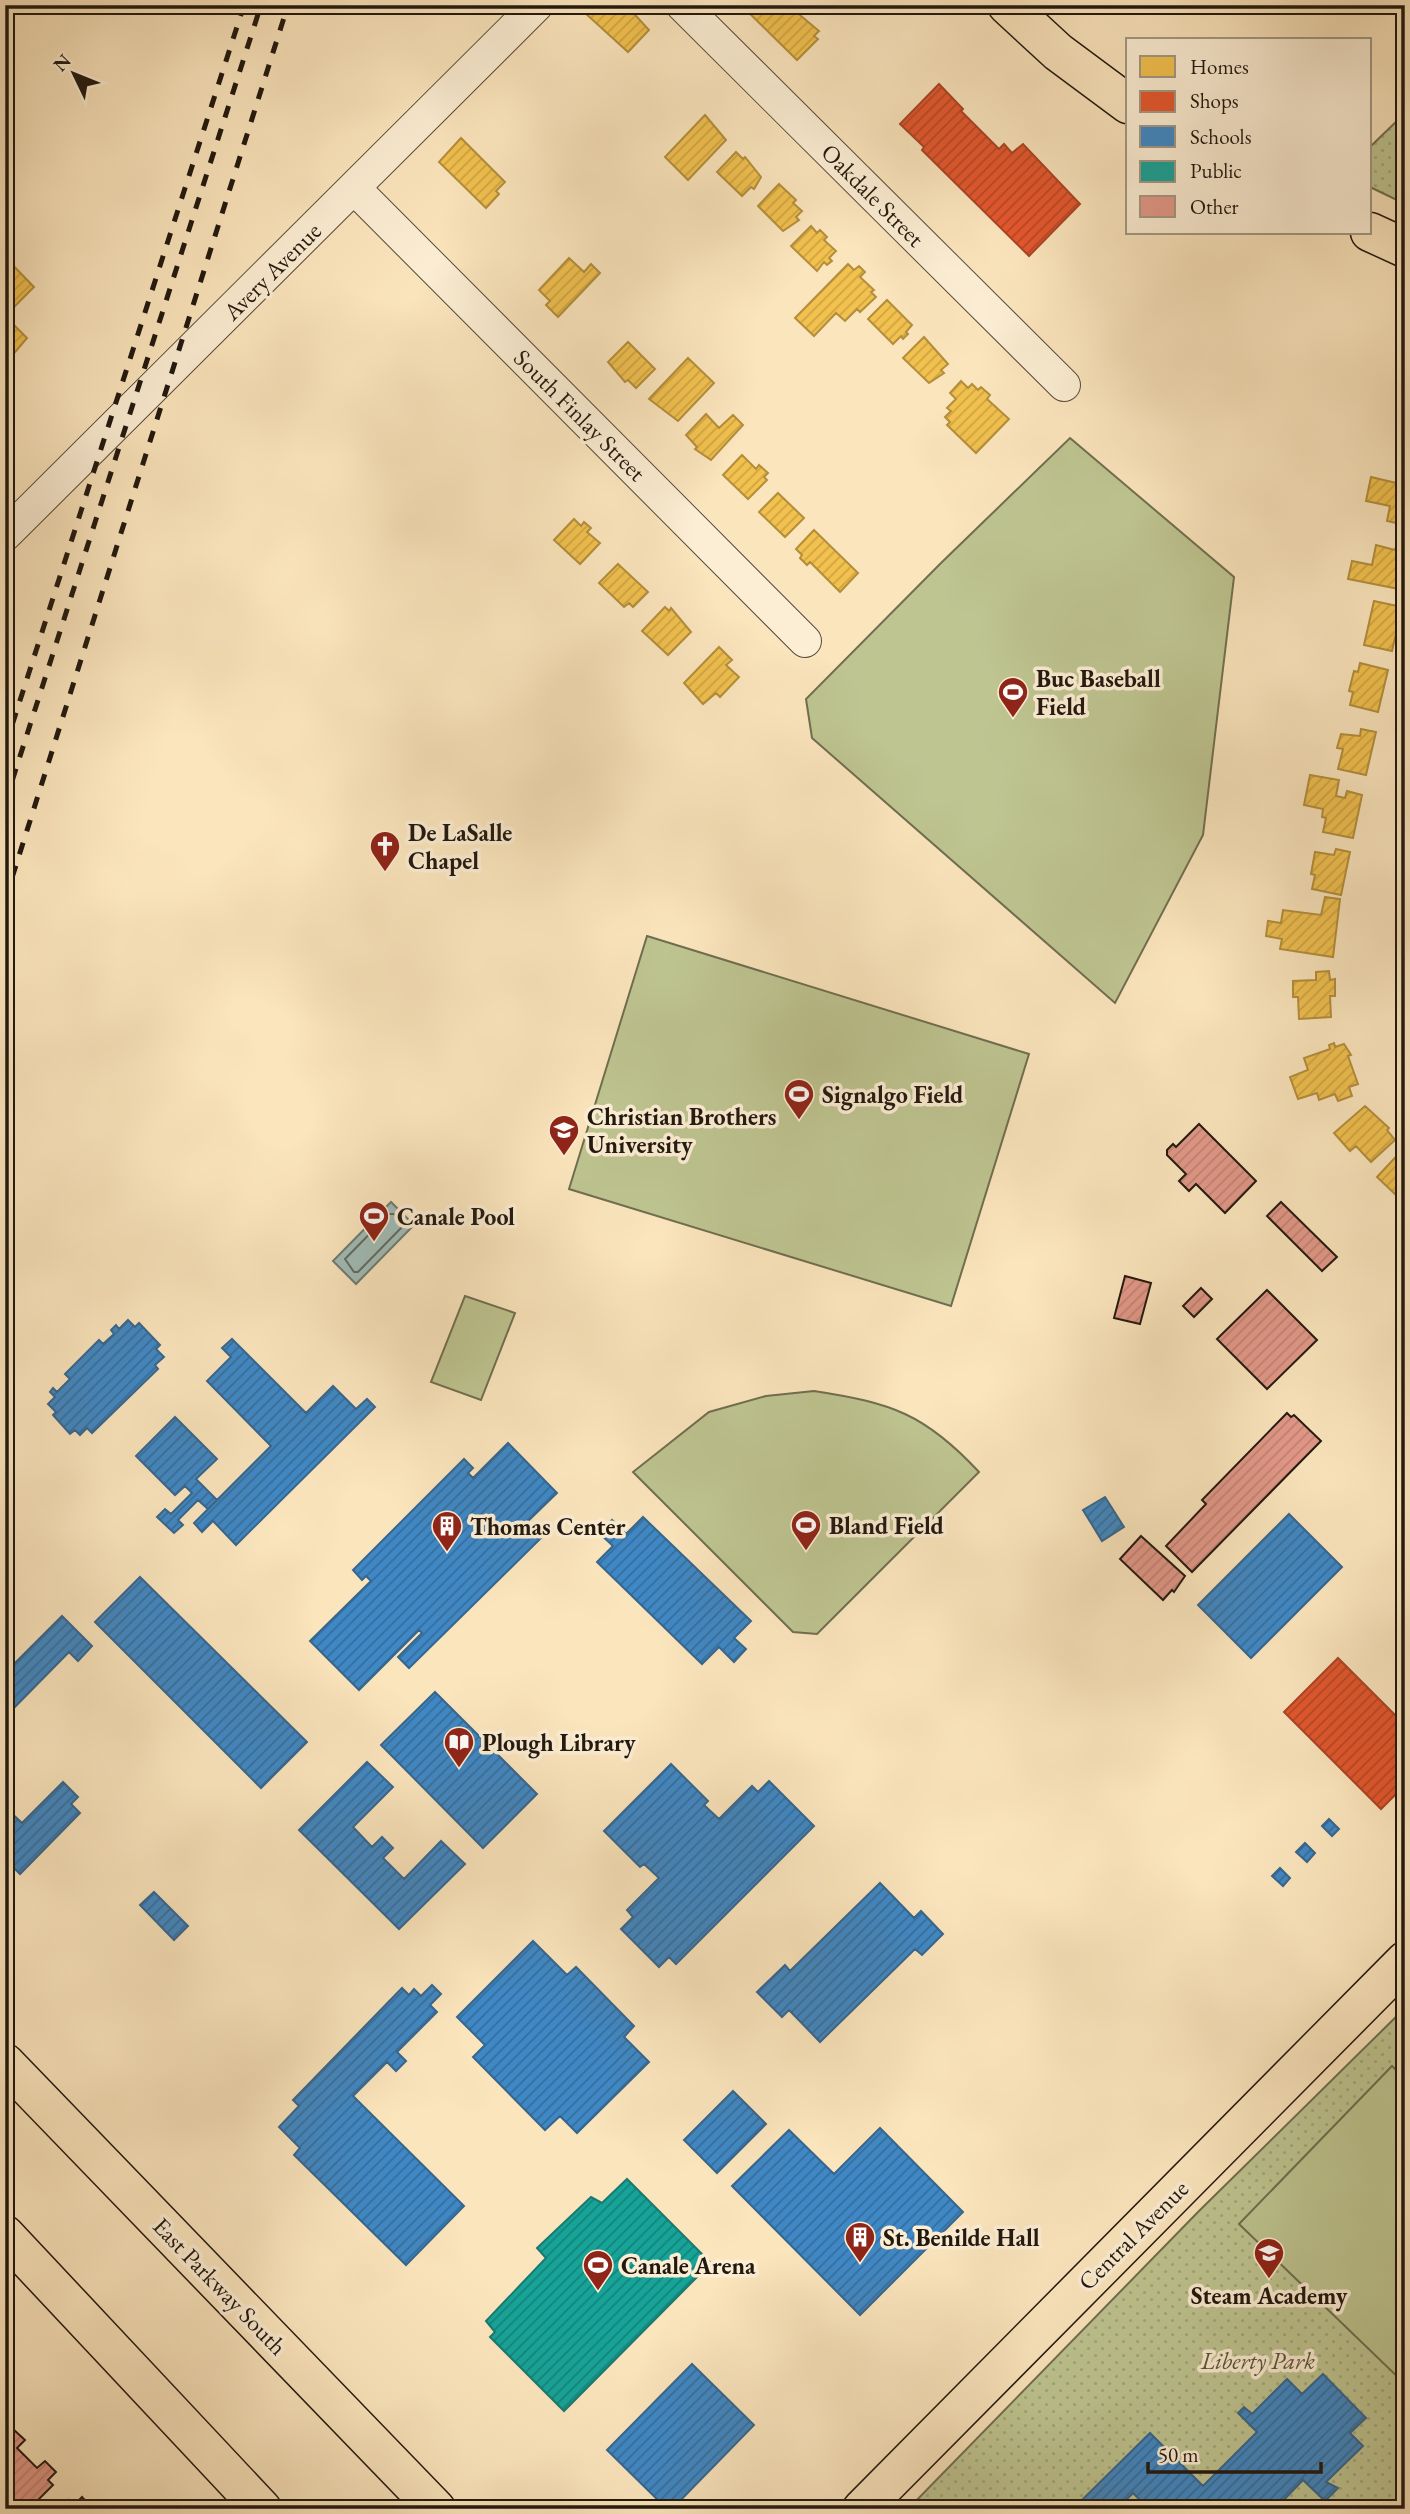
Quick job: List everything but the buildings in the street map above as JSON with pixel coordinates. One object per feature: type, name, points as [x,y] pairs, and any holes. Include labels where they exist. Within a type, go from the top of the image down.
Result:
[{"type":"main road","points":[[1007,5],[1058,52],[1126,103]]},
{"type":"main road","points":[[1372,233],[1405,248]]},
{"type":"main road","name":"Central Avenue","points":[[862,2509],[1405,1961]]},
{"type":"main road","name":"East Parkway South","points":[[5,2063],[436,2509]]},
{"type":"main road","points":[[5,2235],[262,2509]]},
{"type":"street","name":"Avery Avenue","points":[[5,535],[537,5]]},
{"type":"street","name":"Oakdale Street","points":[[682,5],[1064,385]]},
{"type":"street","name":"South Finlay Street","points":[[355,189],[805,641]]},
{"type":"green space","points":[[1405,113],[1405,204],[1372,188],[1372,145]]},
{"type":"green space","name":"Buc Baseball Field","points":[[1070,438],[1234,577],[1203,835],[1115,1003],[812,738],[806,699]]},
{"type":"green space","name":"Signalgo Field","points":[[647,936],[1029,1054],[951,1306],[569,1189]]},
{"type":"green space","points":[[465,1296],[515,1313],[481,1400],[431,1382]]},
{"type":"green space","name":"Bland Field","points":[[814,1391],[865,1401],[906,1414],[924,1424],[960,1452],[979,1472],[817,1634],[793,1632],[633,1472],[709,1412],[766,1396]]},
{"type":"green space","name":"Liberty Park","points":[[1405,2008],[1405,2509],[908,2509],[1199,2211]]},
{"type":"green space","points":[[1392,2066],[1405,2079],[1405,2384],[1239,2224]]},
{"type":"water","name":"Canale Pool","points":[[391,1202],[414,1225],[356,1284],[333,1261]]},
{"type":"railway","points":[[5,747],[244,5]]},
{"type":"railway","points":[[5,803],[261,5]]},
{"type":"railway","points":[[5,900],[288,5]]},
{"type":"place","name":"Buc Baseball Field","points":[[1013,719]]},
{"type":"place","name":"De LaSalle Chapel","points":[[385,873]]},
{"type":"place","name":"Signalgo Field","points":[[799,1121]]},
{"type":"place","name":"Christian Brothers University","points":[[564,1157]]},
{"type":"place","name":"Canale Pool","points":[[374,1243]]},
{"type":"place","name":"Bland Field","points":[[806,1552]]},
{"type":"place","name":"Thomas Center","points":[[447,1553]]},
{"type":"place","name":"Plough Library","points":[[459,1769]]},
{"type":"place","name":"St. Benilde Hall","points":[[860,2264]]},
{"type":"place","name":"Steam Academy","points":[[1269,2280]]},
{"type":"place","name":"Canale Arena","points":[[598,2292]]}]
